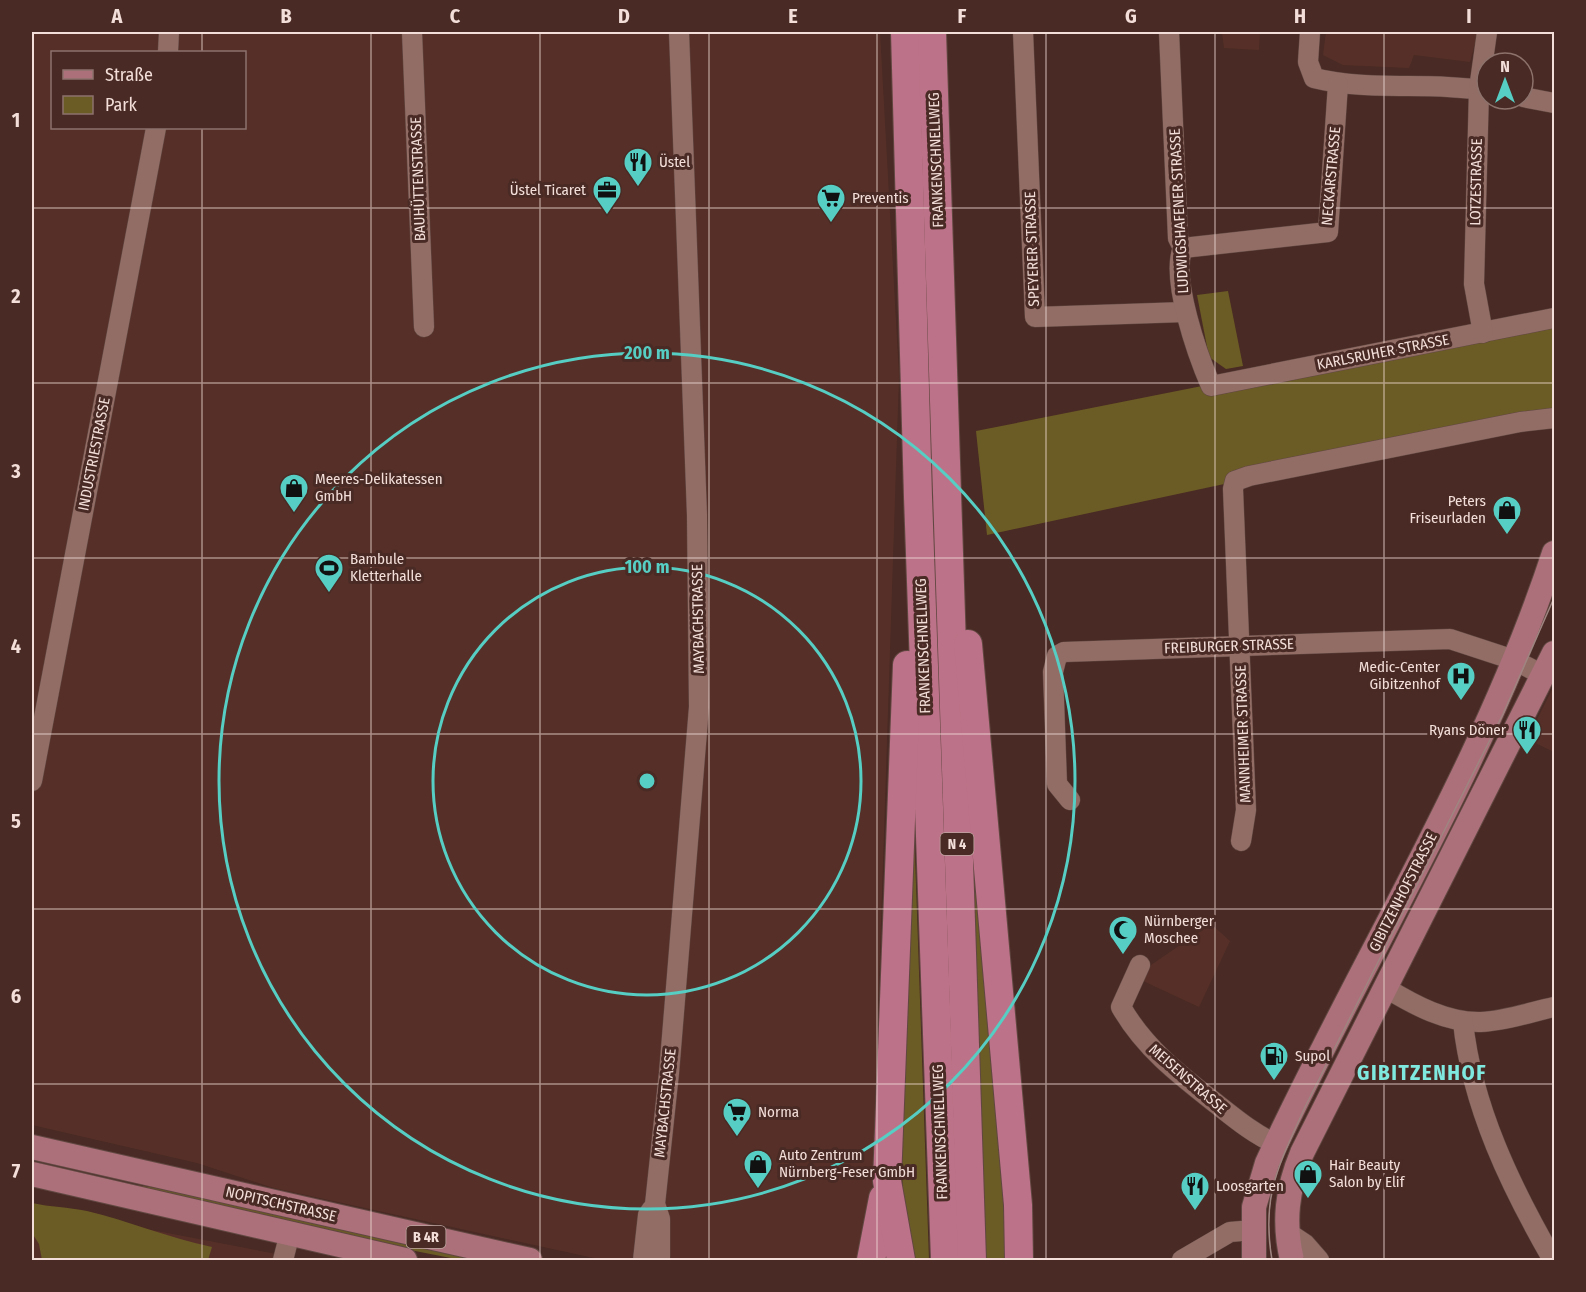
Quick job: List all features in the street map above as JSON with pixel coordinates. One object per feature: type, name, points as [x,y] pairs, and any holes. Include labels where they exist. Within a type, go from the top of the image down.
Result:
[{"type":"highway","name":"FRANKENSCHNELLWEG","points":[[905,32],[916,441],[945,1260]]},
{"type":"highway","name":"FRANKENSCHNELLWEG","points":[[932,32],[972,1260]]},
{"type":"highway","points":[[944,428],[979,752],[995,959],[1018,1205],[1020,1259]]},
{"type":"highway","points":[[871,1260],[887,1181],[910,532],[916,441]]},
{"type":"highway","points":[[887,1181],[901,1260]]},
{"type":"main road","name":"GIBITZENHOFSTRASSE","points":[[1254,1260],[1253,1230],[1258,1188],[1276,1144],[1436,826],[1514,660],[1554,553]]},
{"type":"main road","name":"GIBITZENHOFSTRASSE","points":[[1293,1244],[1289,1192],[1297,1166],[1554,653]]},
{"type":"main road","name":"NOPITSCHSTRASSE","points":[[32,1148],[530,1260]]},
{"type":"main road","points":[[90,1188],[87,1176],[102,1163]]},
{"type":"main road","name":"NOPITSCHSTRASSE","points":[[32,1174],[405,1260]]},
{"type":"street","points":[[168,51],[169,32]]},
{"type":"street","name":"BAUHÜTTENSTRASSE","points":[[412,32],[424,327]]},
{"type":"street","name":"MAYBACHSTRASSE","points":[[660,1260],[660,1219],[655,1204],[671,1051],[699,707],[697,503],[679,32]]},
{"type":"street","name":"SPEYERER STRASSE","points":[[1023,32],[1035,317],[1185,312]]},
{"type":"street","name":"LUDWIGSHAFENER STRASSE","points":[[1169,32],[1178,238],[1183,248],[1179,256],[1185,312],[1211,386]]},
{"type":"street","points":[[1310,32],[1308,62],[1314,78],[1338,84],[1475,90]]},
{"type":"street","name":"LOTZESTRASSE","points":[[1486,51],[1487,32]]},
{"type":"street","name":"NECKARSTRASSE","points":[[1183,248],[1328,232],[1338,84]]},
{"type":"street","points":[[1535,99],[1554,102]]},
{"type":"street","name":"LOTZESTRASSE","points":[[1482,111],[1474,284],[1483,333]]},
{"type":"street","name":"INDUSTRIESTRASSE","points":[[32,781],[156,129]]},
{"type":"street","name":"KARLSRUHER STRASSE","points":[[1211,386],[1554,318]]},
{"type":"street","name":"MANNHEIMER STRASSE","points":[[1241,841],[1246,810],[1234,483],[1249,476],[1520,422],[1554,418]]},
{"type":"street","name":"FREIBURGER STRASSE","points":[[1070,800],[1058,784],[1053,672],[1057,656],[1076,651],[1420,638],[1450,639],[1514,660],[1544,675]]},
{"type":"street","name":"MEISENSTRASSE","points":[[1140,965],[1121,1007],[1131,1024],[1157,1056],[1186,1081],[1253,1133],[1276,1144]]},
{"type":"street","points":[[1386,988],[1437,1014],[1463,1022],[1487,1022],[1554,1006]]},
{"type":"street","points":[[1463,1022],[1476,1092],[1495,1143],[1515,1188],[1553,1260]]},
{"type":"street","name":"MAYBACHSTRASSE","points":[[643,1260],[648,1215],[655,1204]]},
{"type":"street","points":[[1182,1260],[1230,1232],[1253,1230]]},
{"type":"street","points":[[283,1260],[290,1233]]},
{"type":"street","points":[[1293,1244],[1319,1260]]},
{"type":"shaded area","points":[[32,32],[880,32],[899,376],[872,1197],[862,1260],[672,1260],[670,1256],[638,1252],[629,1260],[603,1260],[274,1188],[197,1163],[32,1125]]},
{"type":"shaded area","points":[[1222,32],[1260,32],[1259,50],[1224,48]]},
{"type":"shaded area","points":[[1326,32],[1478,32],[1470,62],[1414,55],[1409,68],[1343,65],[1323,55]]},
{"type":"shaded area","points":[[1554,686],[1554,752],[1527,739]]},
{"type":"shaded area","points":[[1211,924],[1230,941],[1199,1007],[1141,980],[1151,965]]},
{"type":"shaded area","points":[[32,1207],[287,1256],[305,1260],[32,1260]]},
{"type":"green space","points":[[1228,291],[1243,366],[1226,369],[1209,357],[1197,295]]},
{"type":"green space","points":[[1554,324],[1554,413],[987,535],[976,431],[1197,387]]},
{"type":"green space","points":[[971,794],[1011,1260],[985,1260]]},
{"type":"green space","points":[[913,798],[929,1260],[912,1260],[903,1201],[901,1132]]},
{"type":"green space","points":[[120,1183],[187,1192],[490,1260],[461,1260],[410,1250]]},
{"type":"green space","points":[[32,1203],[87,1211],[212,1247],[208,1260],[42,1260],[39,1244],[32,1233]]},
{"type":"tram line","points":[[1272,1260],[1269,1237],[1271,1198],[1287,1146],[1503,714],[1554,598]]},
{"type":"place","name":"Üstel","points":[[638,188]]},
{"type":"place","name":"Üstel Ticaret","points":[[607,216]]},
{"type":"place","name":"Preventis","points":[[831,224]]},
{"type":"place","name":"Meeres-Delikatessen GmbH","points":[[294,514]]},
{"type":"place","name":"Peters Friseurladen","points":[[1507,536]]},
{"type":"place","name":"Bambule Kletterhalle","points":[[329,594]]},
{"type":"place","name":"Medic-Center Gibitzenhof","points":[[1461,702]]},
{"type":"place","name":"Ryans Döner","points":[[1527,756]]},
{"type":"place","name":"Nürnberger Moschee","points":[[1123,956]]},
{"type":"place","name":"Supol","points":[[1274,1082]]},
{"type":"place","name":"Norma","points":[[737,1138]]},
{"type":"place","name":"Auto Zentrum Nürnberg-Feser GmbH","points":[[758,1190]]},
{"type":"place","name":"Hair Beauty Salon by Elif","points":[[1308,1200]]},
{"type":"place","name":"Loosgarten","points":[[1195,1212]]},
{"type":"district","name":"GIBITZENHOF","points":[[1422,1073]]}]
